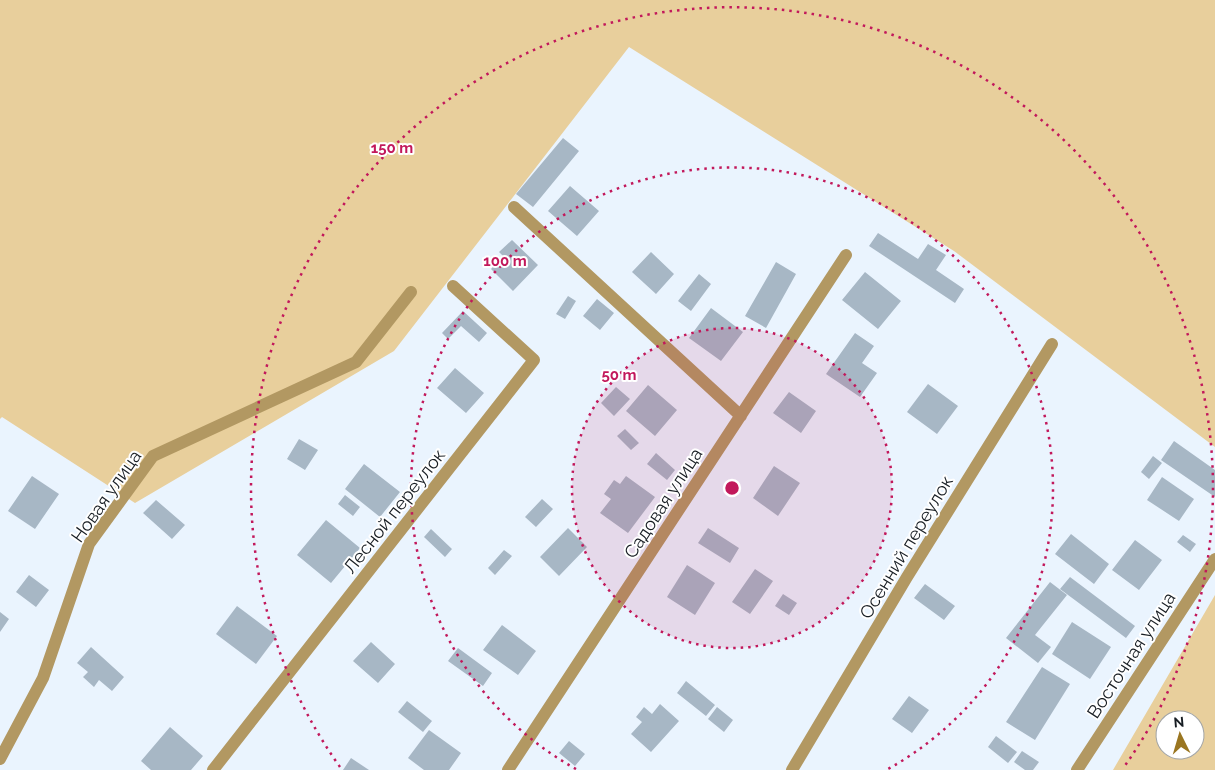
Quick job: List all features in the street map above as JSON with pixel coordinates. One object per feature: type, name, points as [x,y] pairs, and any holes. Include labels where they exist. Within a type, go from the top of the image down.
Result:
[{"type":"street","points":[[514,207],[742,416]]},
{"type":"street","name":"Садовая улица","points":[[508,770],[846,255]]},
{"type":"street","name":"Лесной переулок","points":[[213,770],[534,360],[453,286]]},
{"type":"street","name":"Новая улица","points":[[0,759],[43,678],[89,544],[153,456],[356,362],[411,292]]},
{"type":"street","name":"Осенний переулок","points":[[792,770],[907,577],[1052,344]]},
{"type":"street","name":"Восточная улица","points":[[1077,770],[1215,560]]},
{"type":"shaded area","points":[[0,0],[1215,0],[1215,447],[954,251],[629,47],[394,351],[135,503],[2,417],[0,419]]},
{"type":"shaded area","points":[[1215,595],[1215,770],[1113,770]]},
{"type":"building","points":[[563,138],[579,151],[533,207],[516,194]]},
{"type":"building","points":[[570,186],[599,211],[577,236],[548,211]]},
{"type":"building","points":[[878,233],[918,259],[928,244],[946,255],[936,270],[964,289],[955,303],[869,246]]},
{"type":"building","points":[[512,240],[538,265],[513,291],[491,269],[503,256],[499,252]]},
{"type":"building","points":[[651,252],[674,274],[656,294],[632,272]]},
{"type":"building","points":[[776,262],[796,274],[766,328],[745,316]]},
{"type":"building","points":[[865,272],[901,301],[878,329],[842,300]]},
{"type":"building","points":[[699,274],[711,284],[691,311],[678,301]]},
{"type":"building","points":[[568,296],[576,301],[565,319],[556,314]]},
{"type":"building","points":[[597,299],[614,313],[600,330],[583,316]]},
{"type":"building","points":[[711,308],[743,332],[721,361],[689,338]]},
{"type":"building","points":[[463,311],[487,333],[479,342],[461,326],[448,339],[442,333]]},
{"type":"building","points":[[855,333],[874,346],[862,363],[877,373],[860,397],[826,374]]},
{"type":"building","points":[[455,368],[484,393],[466,413],[437,388]]},
{"type":"building","points":[[928,384],[958,406],[937,434],[907,412]]},
{"type":"building","points":[[648,385],[677,410],[655,436],[626,411]]},
{"type":"building","points":[[616,387],[630,399],[614,416],[601,403]]},
{"type":"building","points":[[789,392],[816,411],[801,433],[773,413]]},
{"type":"building","points":[[625,429],[639,443],[631,450],[617,436]]},
{"type":"building","points":[[299,439],[318,450],[305,470],[287,459]]},
{"type":"building","points":[[1174,441],[1215,470],[1215,497],[1161,460]]},
{"type":"building","points":[[656,453],[675,470],[667,480],[647,464]]},
{"type":"building","points":[[1153,456],[1162,463],[1149,479],[1141,472]]},
{"type":"building","points":[[364,464],[400,492],[380,517],[345,489]]},
{"type":"building","points":[[774,466],[800,483],[778,516],[753,498]]},
{"type":"building","points":[[32,476],[59,494],[35,529],[8,511]]},
{"type":"building","points":[[626,476],[655,497],[628,533],[600,513],[611,499],[604,494],[614,480],[620,484]]},
{"type":"building","points":[[1162,477],[1194,499],[1179,521],[1147,500]]},
{"type":"building","points":[[345,495],[360,507],[353,516],[338,504]]},
{"type":"building","points":[[542,499],[553,509],[536,527],[525,517]]},
{"type":"building","points":[[156,500],[185,525],[172,539],[143,513]]},
{"type":"building","points":[[326,520],[360,548],[331,583],[297,555]]},
{"type":"building","points":[[568,528],[587,547],[559,576],[540,557]]},
{"type":"building","points":[[708,528],[739,548],[730,563],[698,543]]},
{"type":"building","points":[[431,529],[452,549],[445,557],[424,537]]},
{"type":"building","points":[[1071,534],[1109,564],[1094,584],[1055,554]]},
{"type":"building","points":[[1183,535],[1196,544],[1190,552],[1177,542]]},
{"type":"building","points":[[1135,540],[1162,560],[1139,590],[1112,570]]},
{"type":"building","points":[[504,550],[512,556],[495,575],[488,568]]},
{"type":"building","points":[[687,565],[715,583],[695,615],[667,597]]},
{"type":"building","points":[[755,569],[773,581],[750,614],[732,602]]},
{"type":"building","points":[[29,575],[49,590],[36,607],[16,592]]},
{"type":"building","points":[[1070,577],[1135,626],[1126,638],[1060,589]]},
{"type":"building","points":[[1050,582],[1067,595],[1035,635],[1051,647],[1038,663],[1006,638]]},
{"type":"building","points":[[925,584],[955,606],[944,620],[914,598]]},
{"type":"building","points":[[783,594],[797,603],[789,615],[775,606]]},
{"type":"building","points":[[237,606],[277,636],[256,664],[216,634]]},
{"type":"building","points":[[0,612],[9,619],[0,632]]},
{"type":"building","points":[[1072,622],[1111,647],[1090,679],[1052,654]]},
{"type":"building","points":[[502,625],[536,651],[518,675],[483,650]]},
{"type":"building","points":[[371,642],[395,664],[378,683],[353,661]]},
{"type":"building","points":[[91,647],[124,677],[112,691],[99,680],[94,687],[83,677],[88,672],[77,663]]},
{"type":"building","points":[[458,648],[492,673],[483,686],[448,661]]},
{"type":"building","points":[[1042,667],[1070,684],[1035,740],[1006,722]]},
{"type":"building","points":[[686,681],[715,705],[706,716],[677,693]]},
{"type":"building","points":[[909,696],[929,710],[912,733],[892,719]]},
{"type":"building","points":[[407,701],[432,721],[423,732],[398,712]]},
{"type":"building","points":[[660,704],[679,721],[651,752],[631,734],[642,722],[636,717],[644,707],[652,714]]},
{"type":"building","points":[[717,707],[733,720],[724,732],[708,719]]},
{"type":"building","points":[[170,727],[203,756],[191,770],[151,770],[141,761]]},
{"type":"building","points":[[429,730],[461,753],[449,770],[424,770],[408,758]]},
{"type":"building","points":[[996,736],[1017,752],[1008,763],[988,747]]},
{"type":"building","points":[[569,741],[585,754],[575,766],[559,753]]},
{"type":"building","points":[[1022,751],[1039,762],[1033,770],[1025,770],[1014,762]]},
{"type":"building","points":[[351,758],[369,770],[343,770]]}]
